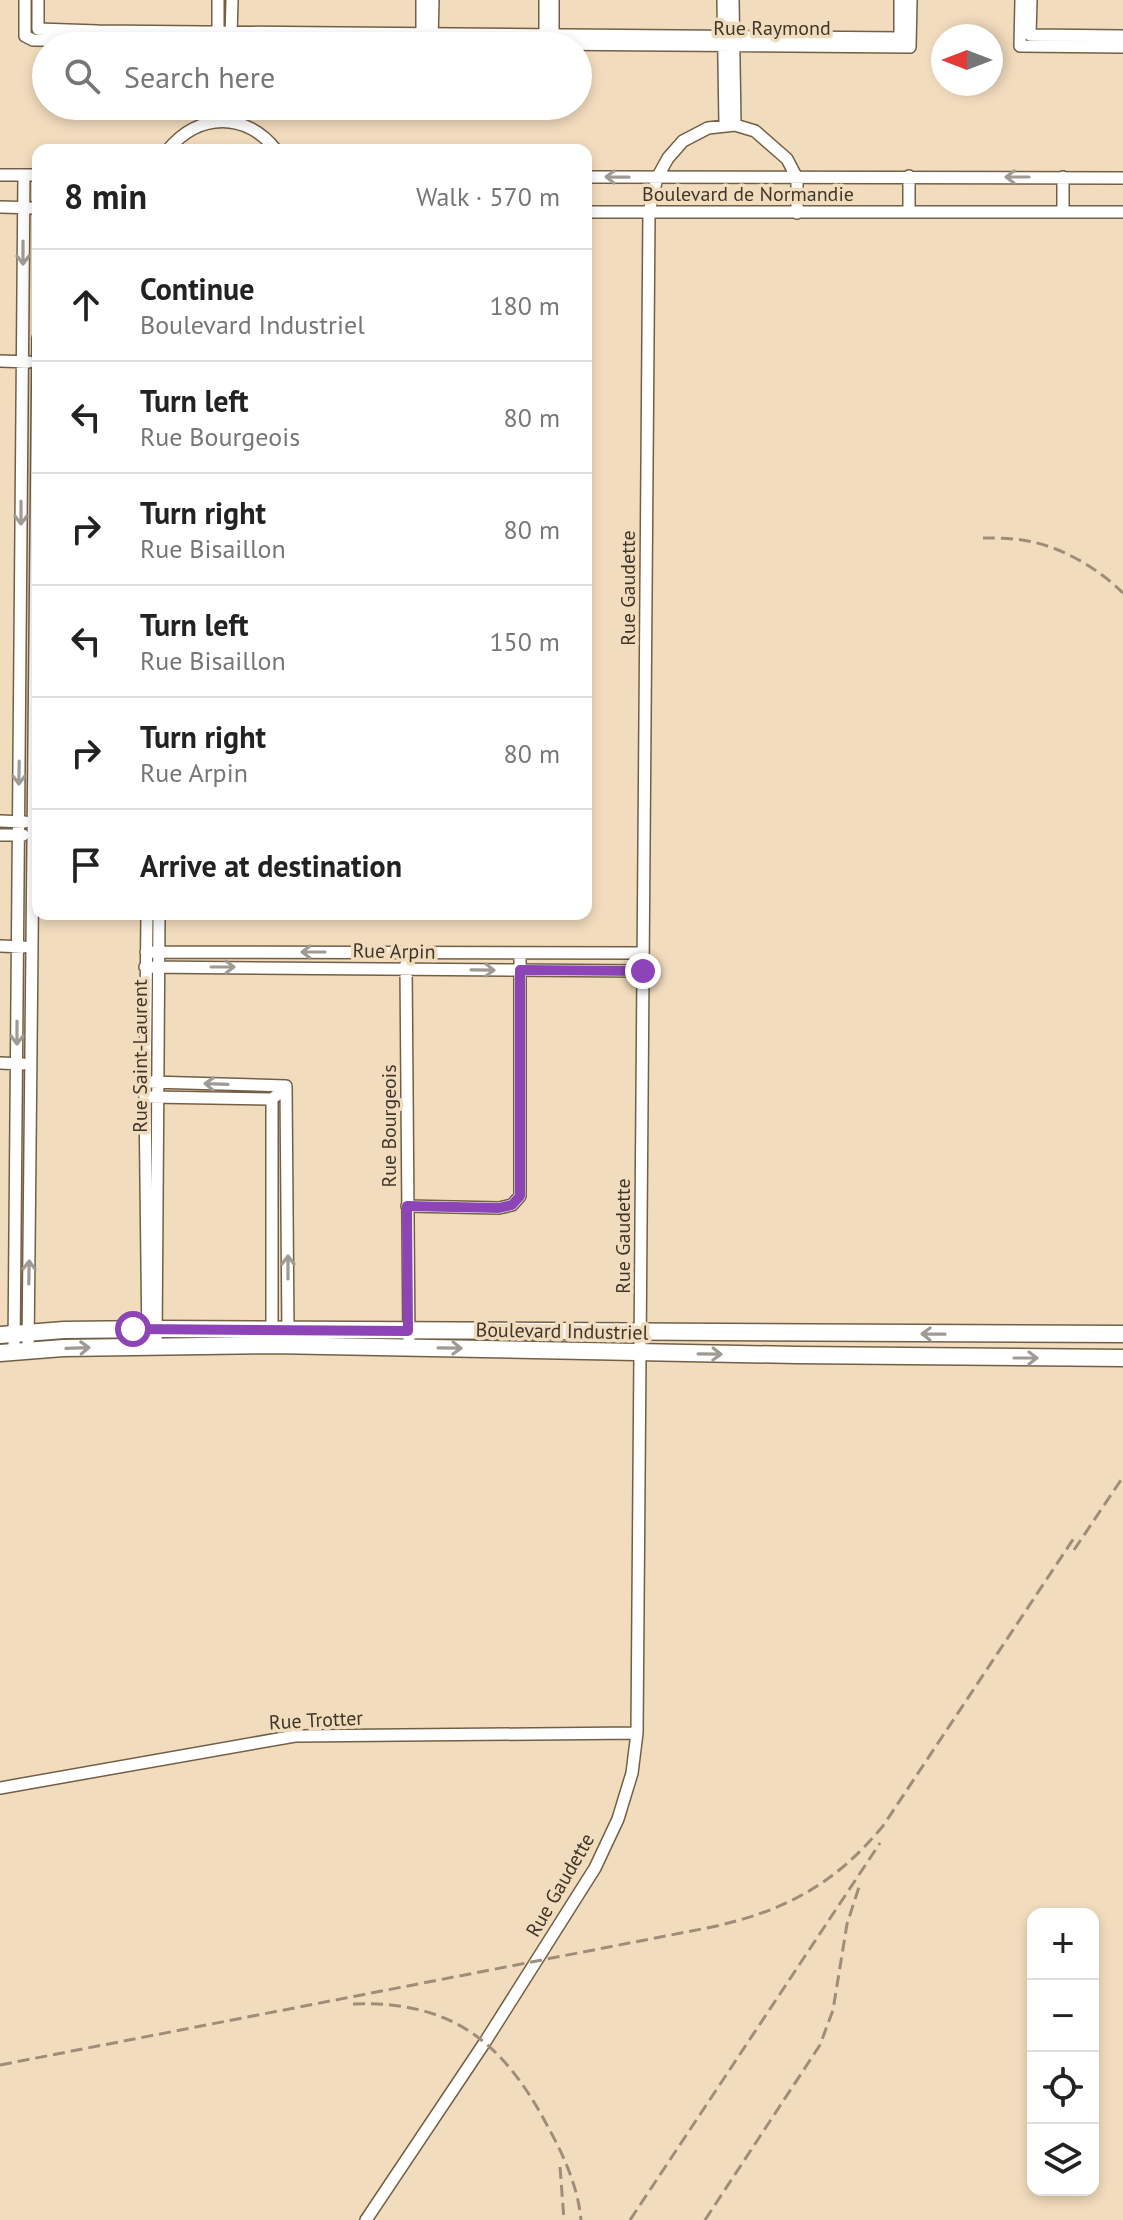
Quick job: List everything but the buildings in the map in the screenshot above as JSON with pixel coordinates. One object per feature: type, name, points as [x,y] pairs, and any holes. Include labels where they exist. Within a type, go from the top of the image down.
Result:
[{"type":"street","points":[[25,0],[25,36],[32,32]]},
{"type":"street","points":[[32,32],[38,29],[38,0]]},
{"type":"street","points":[[218,0],[218,32]]},
{"type":"street","points":[[231,32],[232,0]]},
{"type":"street","points":[[422,0],[426,32]]},
{"type":"street","points":[[428,32],[433,0]]},
{"type":"street","points":[[545,0],[548,32]]},
{"type":"street","points":[[550,32],[553,0]]},
{"type":"street","points":[[723,0],[729,41]]},
{"type":"street","points":[[730,125],[729,41],[733,0]]},
{"type":"street","points":[[900,0],[900,38],[910,47]]},
{"type":"street","points":[[910,47],[911,0]]},
{"type":"street","points":[[1020,46],[1021,0]]},
{"type":"street","points":[[1020,46],[1030,35],[1031,0]]},
{"type":"street","name":"Rue Raymond","points":[[38,29],[64,32]]},
{"type":"street","points":[[1030,35],[1123,36]]},
{"type":"street","name":"Rue Raymond","points":[[25,36],[32,40]]},
{"type":"street","name":"Rue Raymond","points":[[729,41],[900,38]]},
{"type":"street","name":"Rue Raymond","points":[[592,40],[910,47]]},
{"type":"street","points":[[1020,46],[1123,47]]},
{"type":"street","points":[[174,144],[184,133],[203,124],[224,121],[246,125],[272,144]]},
{"type":"street","points":[[657,178],[668,158],[683,141],[708,128],[730,125],[755,131],[787,159],[797,178],[797,213]]},
{"type":"street","points":[[0,175],[32,175]]},
{"type":"street","points":[[14,1351],[24,175]]},
{"type":"street","points":[[909,176],[909,211]]},
{"type":"street","name":"Boulevard de Normandie","points":[[592,177],[1123,178]]},
{"type":"street","points":[[1063,177],[1063,212]]},
{"type":"street","name":"Rue Gaudette","points":[[366,2220],[485,2042],[595,1868],[618,1819],[632,1773],[637,1733],[649,212],[657,178]]},
{"type":"street","points":[[0,207],[32,208]]},
{"type":"street","name":"Boulevard de Normandie","points":[[592,212],[1123,212]]},
{"type":"street","points":[[0,361],[32,362]]},
{"type":"street","points":[[21,473],[32,473]]},
{"type":"street","points":[[20,596],[32,596]]},
{"type":"street","points":[[19,712],[32,711]]},
{"type":"street","points":[[0,821],[32,822]]},
{"type":"street","points":[[0,835],[32,835]]},
{"type":"street","points":[[14,1334],[30,1187],[33,920]]},
{"type":"street","name":"Rue Saint-Laurent","points":[[148,920],[152,952],[158,967],[151,1097],[152,1338]]},
{"type":"street","name":"Rue Saint-Laurent","points":[[152,1082],[145,967],[152,952],[158,920]]},
{"type":"street","points":[[0,946],[32,947]]},
{"type":"street","name":"Rue Arpin","points":[[152,952],[643,953]]},
{"type":"street","name":"Rue Bourgeois","points":[[406,952],[408,1339]]},
{"type":"street","points":[[407,1206],[499,1208],[512,1205],[520,1196],[520,953]]},
{"type":"street","name":"Rue Arpin","points":[[145,967],[643,971]]},
{"type":"street","points":[[0,1063],[31,1064]]},
{"type":"street","points":[[152,1082],[286,1086]]},
{"type":"street","points":[[151,1097],[272,1099],[286,1086]]},
{"type":"street","points":[[280,1337],[287,1197],[286,1086]]},
{"type":"street","points":[[272,1099],[272,1197],[280,1337]]},
{"type":"street","points":[[15,1187],[30,1187]]},
{"type":"street","points":[[272,1197],[287,1197]]},
{"type":"street","name":"Boulevard Industriel","points":[[408,1339],[640,1331],[1123,1334]]},
{"type":"street","points":[[796,1355],[798,1333]]},
{"type":"street","points":[[866,1356],[871,1333]]},
{"type":"street","name":"Boulevard Industriel","points":[[14,1334],[408,1339],[640,1353],[1123,1358]]},
{"type":"street","points":[[994,1357],[999,1335]]},
{"type":"street","name":"Boulevard Industriel","points":[[14,1351],[152,1338]]},
{"type":"street","name":"Rue Trotter","points":[[0,1788],[295,1736],[637,1733]]},
{"type":"railway","points":[[983,538],[1022,540],[1054,548],[1091,568],[1123,593]]},
{"type":"railway","points":[[1074,1550],[1123,1477]]},
{"type":"railway","points":[[0,2065],[712,1927],[763,1913],[786,1903],[846,1864],[883,1826],[1076,1535]]},
{"type":"railway","points":[[630,2220],[880,1843]]},
{"type":"railway","points":[[705,2220],[820,2045],[833,2010],[847,1924],[859,1887]]},
{"type":"railway","points":[[353,2004],[388,2005],[447,2019],[471,2032],[493,2050],[531,2097],[554,2138],[573,2184],[581,2220]]},
{"type":"railway","points":[[560,2167],[564,2220]]},
{"type":"route","points":[[133,1329],[408,1331],[407,1206],[499,1208],[512,1205],[520,1196],[520,970],[643,971]]}]
